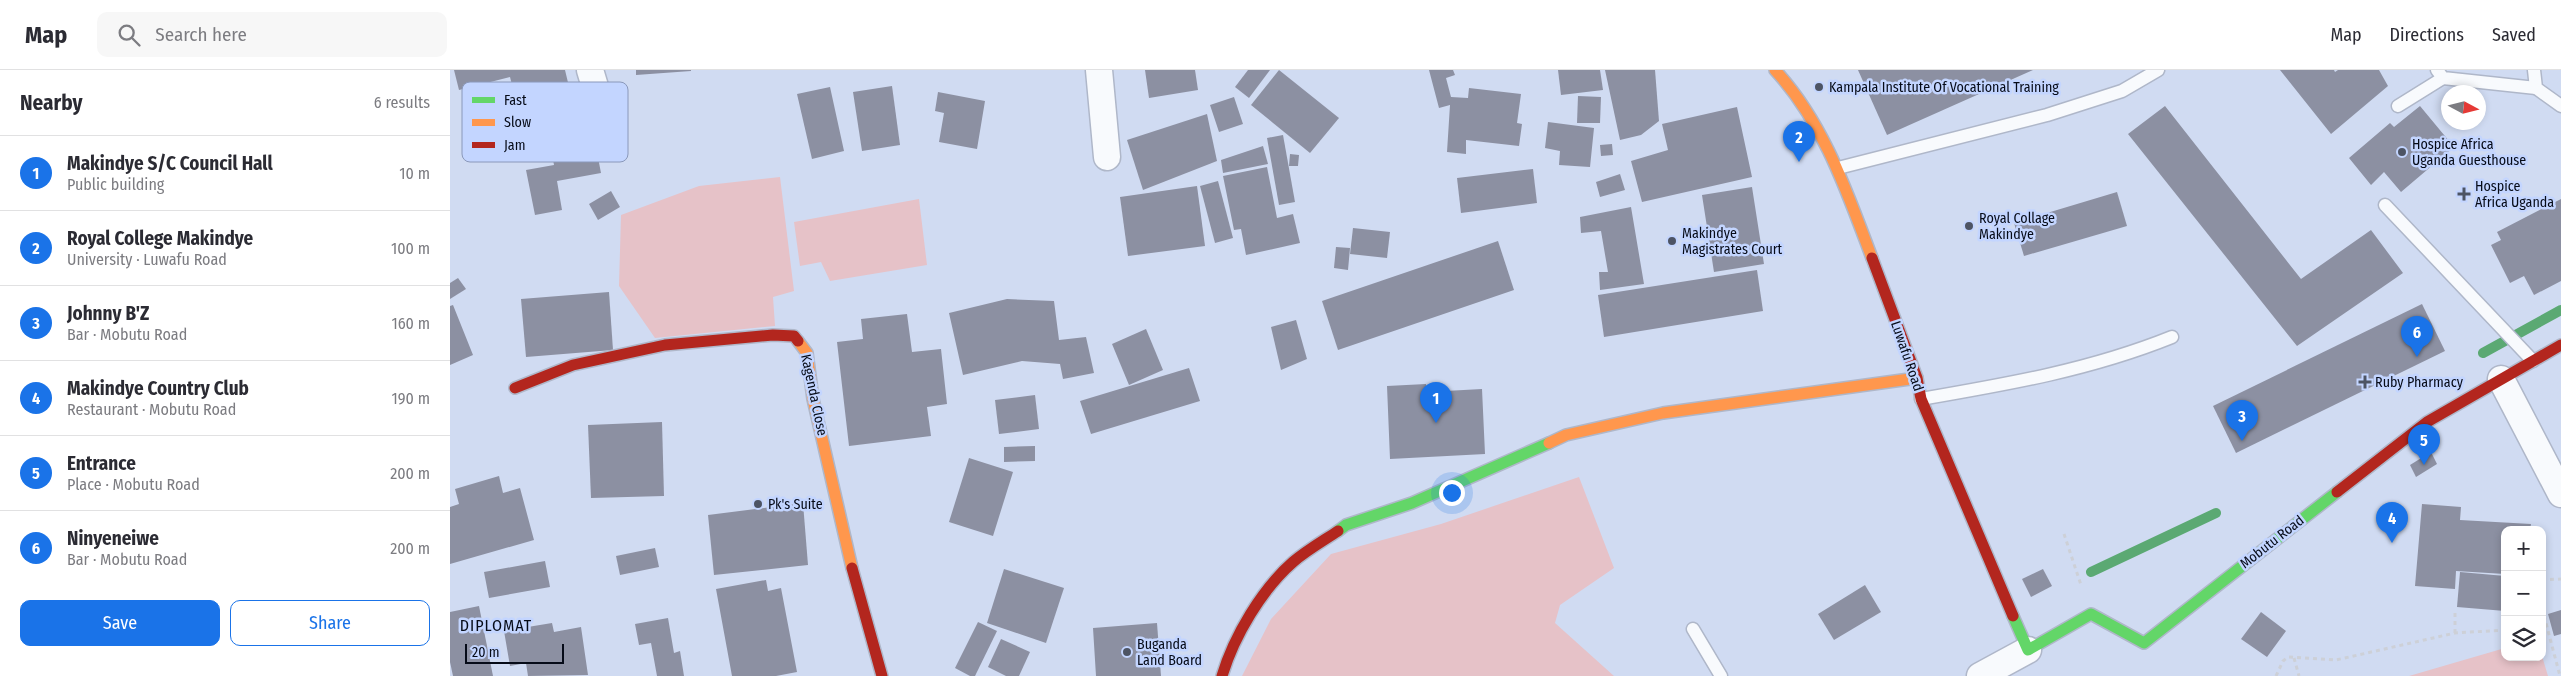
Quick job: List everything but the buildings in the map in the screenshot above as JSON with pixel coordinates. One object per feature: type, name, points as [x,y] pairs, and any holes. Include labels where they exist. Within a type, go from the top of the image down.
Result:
[{"type":"street","points":[[590,70],[594,82]]},
{"type":"street","points":[[1099,70],[1106,156]]},
{"type":"street","name":"Luwafu Road","points":[[1775,70],[1790,86],[1834,158],[1917,378],[1921,399],[2028,650]]},
{"type":"street","name":"Kagenda Close","points":[[515,388],[573,365],[665,345],[773,335],[794,336],[807,353],[813,399],[854,575],[882,676]]},
{"type":"street","name":"Mobutu Road","points":[[2091,614],[2144,643],[2427,422],[2561,345]]},
{"type":"street","points":[[1222,676],[1227,659],[1252,610],[1293,562],[1346,525],[1412,503],[1566,435],[1663,413],[1917,378]]},
{"type":"street","points":[[2501,379],[2561,494]]},
{"type":"street","points":[[1980,676],[2091,614]]},
{"type":"lane","points":[[1838,168],[2056,112],[2122,92],[2158,70]]},
{"type":"lane","points":[[2534,70],[2536,88]]},
{"type":"lane","points":[[2398,106],[2440,74],[2536,88],[2561,106]]},
{"type":"lane","points":[[2385,204],[2533,361]]},
{"type":"lane","points":[[1921,399],[2028,381],[2129,354],[2172,337]]},
{"type":"lane","points":[[1693,629],[1721,676]]},
{"type":"path","points":[[2064,534],[2091,614]]},
{"type":"path","points":[[2546,580],[2561,579]]},
{"type":"path","points":[[2455,609],[2455,634]]},
{"type":"path","points":[[2544,616],[2560,676]]},
{"type":"path","points":[[2276,676],[2282,661],[2288,657],[2336,660],[2455,634],[2501,630]]},
{"type":"path","points":[[2294,658],[2299,676]]},
{"type":"shaded area","points":[[780,177],[794,291],[773,297],[775,326],[655,338],[619,286],[621,215],[699,186]]},
{"type":"shaded area","points":[[919,199],[927,265],[830,281],[821,262],[800,266],[794,222]]},
{"type":"shaded area","points":[[1579,477],[1614,568],[1560,605],[1555,623],[1614,676],[1242,676],[1271,619],[1331,554],[1441,524]]},
{"type":"shaded area","points":[[2501,649],[2501,661],[2544,661],[2548,676],[2409,676]]},
{"type":"waterway","points":[[2483,353],[2561,310]]},
{"type":"waterway","points":[[2091,572],[2216,513]]},
{"type":"traffic: fast","points":[[1338,531],[1346,525],[1412,503],[1549,443]]},
{"type":"traffic: fast","points":[[2013,616],[2028,650],[2091,614],[2144,643],[2337,492]]},
{"type":"traffic: slow","points":[[1775,70],[1807,112],[1821,135],[1843,183],[1872,258]]},
{"type":"traffic: slow","points":[[798,341],[807,353],[813,399],[852,568]]},
{"type":"traffic: slow","points":[[1549,443],[1566,435],[1663,413],[1917,378]]},
{"type":"traffic: jam","points":[[1872,258],[1917,378],[1921,399],[2013,616]]},
{"type":"traffic: jam","points":[[515,388],[573,365],[665,345],[773,335],[794,336],[798,341]]},
{"type":"traffic: jam","points":[[2337,492],[2427,422],[2561,345]]},
{"type":"traffic: jam","points":[[1222,676],[1234,645],[1260,599],[1293,562],[1338,531]]},
{"type":"traffic: jam","points":[[852,568],[882,676]]},
{"type":"place","name":"Kampala Institute Of Vocational Training","points":[[1819,87]]},
{"type":"place","name":"Hospice Africa Uganda Guesthouse","points":[[2402,152]]},
{"type":"place","name":"Royal College Makindye","points":[[1799,162]]},
{"type":"place","name":"Hospice Africa Uganda","points":[[2464,194]]},
{"type":"place","name":"Royal Collage Makindye","points":[[1969,226]]},
{"type":"place","name":"Makindye Magistrates Court","points":[[1672,241]]},
{"type":"place","name":"Ninyeneiwe","points":[[2417,357]]},
{"type":"place","name":"Ruby Pharmacy","points":[[2365,382]]},
{"type":"place","name":"Makindye S/C Council Hall","points":[[1436,423]]},
{"type":"place","name":"Johnny B'Z","points":[[2242,441]]},
{"type":"place","name":"Entrance","points":[[2424,465]]},
{"type":"place","name":"Pk's Suite","points":[[758,504]]},
{"type":"place","name":"Makindye Country Club","points":[[2392,543]]},
{"type":"place","name":"Buganda Land Board","points":[[1127,652]]},
{"type":"district","name":"DIPLOMAT","points":[[496,625]]}]
